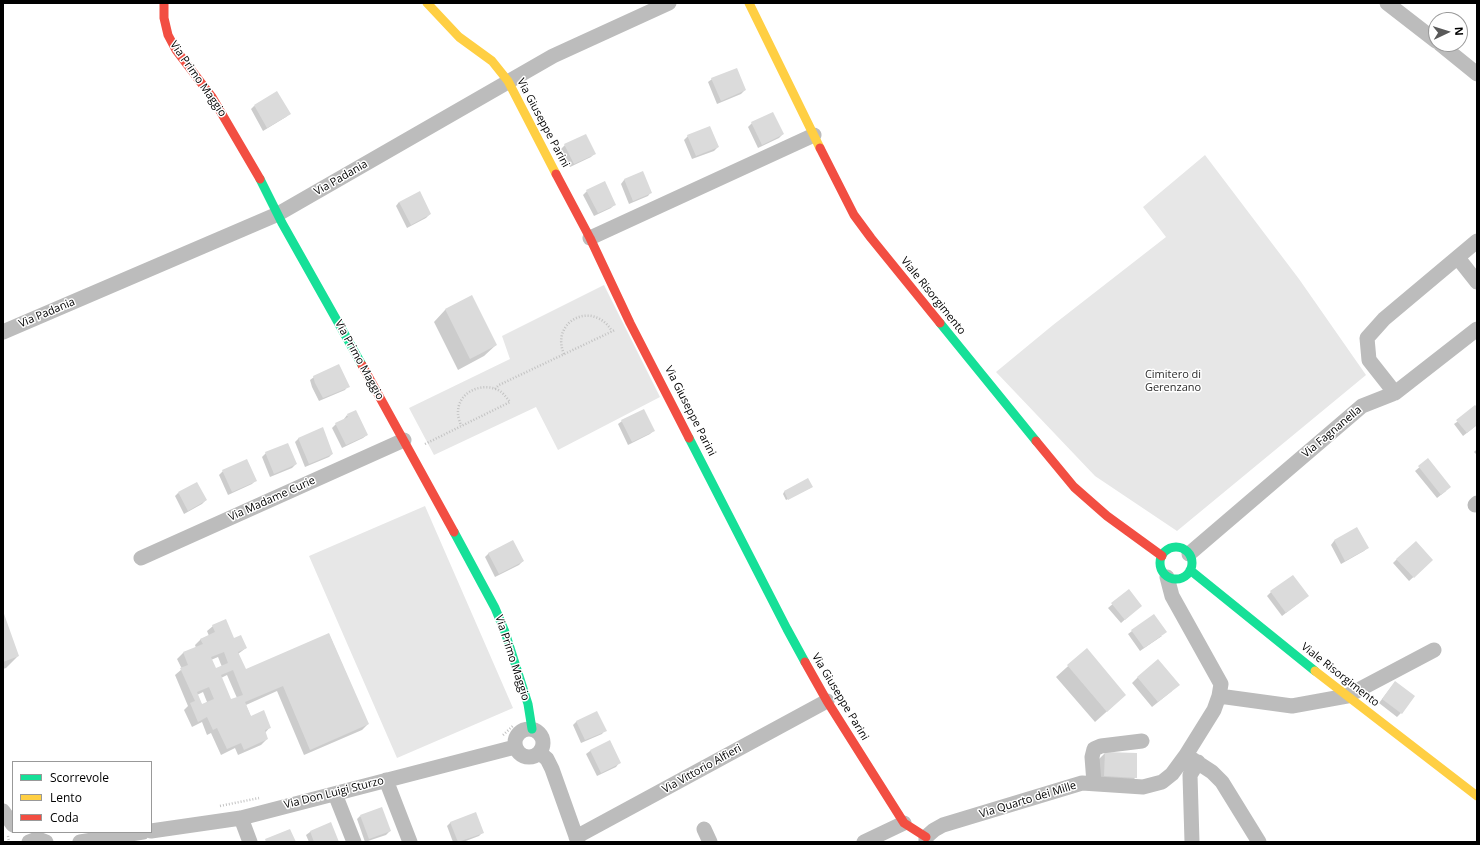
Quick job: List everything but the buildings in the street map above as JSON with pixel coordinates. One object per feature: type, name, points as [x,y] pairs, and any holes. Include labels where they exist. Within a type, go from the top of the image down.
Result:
[{"type":"street","name":"Via Primo Maggio","points":[[164,3],[164,18],[168,35],[176,50],[223,115],[253,165],[278,214],[495,608],[505,632],[528,704],[532,729]]},
{"type":"street","name":"Via Giuseppe Parini","points":[[427,3],[459,37],[492,61],[508,81],[590,238],[630,322],[787,629],[827,701],[904,822],[926,840]]},
{"type":"street","name":"Via Padania","points":[[3,332],[278,214],[553,56],[669,3]]},
{"type":"street","name":"Viale Risorgimento","points":[[749,3],[854,215],[1059,470],[1090,502],[1162,556]]},
{"type":"street","points":[[1387,3],[1428,35]]},
{"type":"street","points":[[1450,52],[1477,74]]},
{"type":"street","points":[[590,238],[814,135]]},
{"type":"street","points":[[1395,393],[1369,360],[1367,338],[1384,319],[1477,241]]},
{"type":"street","points":[[1458,258],[1477,282]]},
{"type":"street","name":"Via Fagnanella","points":[[1189,554],[1362,406],[1395,393],[1477,329]]},
{"type":"street","name":"Via Madame Curie","points":[[141,558],[407,446]]},
{"type":"street","points":[[1177,548],[1185,550],[1189,554],[1192,562],[1190,570],[1183,578],[1178,579],[1167,577],[1161,570],[1160,560],[1168,550],[1177,548]]},
{"type":"street","name":"Viale Risorgimento","points":[[1190,570],[1347,696],[1477,796]]},
{"type":"street","name":"Via Quarto dei Mille","points":[[926,840],[934,830],[943,825],[1082,783],[1143,787],[1155,785],[1162,782],[1192,758],[1214,710],[1221,684],[1172,596],[1167,577]]},
{"type":"street","points":[[1219,696],[1292,706],[1347,696],[1434,650]]},
{"type":"street","name":"Via Vittorio Alfieri","points":[[577,840],[827,701]]},
{"type":"street","points":[[532,729],[536,730],[542,736],[544,745],[540,754],[532,758],[528,758],[520,754],[515,747],[516,737],[522,730],[532,729]]},
{"type":"street","points":[[1094,783],[1092,757],[1094,749],[1101,746],[1142,742]]},
{"type":"street","name":"Via Don Luigi Sturzo","points":[[152,831],[241,818],[515,747]]},
{"type":"street","points":[[540,754],[547,759],[552,769],[577,840]]},
{"type":"street","points":[[1192,842],[1190,775],[1192,758],[1212,772],[1222,782],[1259,842]]},
{"type":"street","points":[[386,780],[410,842]]},
{"type":"street","points":[[335,794],[354,842]]},
{"type":"street","points":[[3,811],[12,824]]},
{"type":"street","points":[[241,818],[250,842]]},
{"type":"street","points":[[864,842],[904,822]]},
{"type":"street","points":[[20,833],[28,842],[35,839],[40,839],[46,842]]},
{"type":"street","points":[[80,842],[137,833]]},
{"type":"path","points":[[564,354],[561,348],[561,338],[565,328],[572,320],[583,316],[601,318],[608,324],[612,331]]},
{"type":"path","points":[[496,389],[499,385],[630,322]]},
{"type":"path","points":[[407,446],[461,426],[510,402],[502,392],[496,389],[480,387],[472,390],[465,396],[460,404],[458,413],[461,426]]},
{"type":"path","points":[[499,737],[505,734],[516,722]]},
{"type":"path","points":[[219,806],[265,797]]},
{"type":"green space","name":"Cimitero di Gerenzano","points":[[1205,155],[1299,279],[1366,375],[1177,531],[1095,476],[996,372],[1053,325],[1166,237],[1143,207]]},
{"type":"green space","points":[[604,285],[660,397],[558,450],[536,407],[434,455],[409,408],[510,359],[502,336]]},
{"type":"green space","points":[[425,506],[513,708],[397,758],[309,556]]},
{"type":"traffic: fast","points":[[260,179],[282,223],[362,365]]},
{"type":"traffic: fast","points":[[940,323],[1036,441]]},
{"type":"traffic: fast","points":[[689,438],[805,662]]},
{"type":"traffic: fast","points":[[454,532],[495,608],[505,632],[528,704],[532,729]]},
{"type":"traffic: fast","points":[[1176,547],[1182,548],[1189,554],[1192,563],[1191,569],[1185,576],[1176,579],[1170,578],[1163,572],[1160,563],[1161,557],[1167,550],[1176,547]]},
{"type":"traffic: fast","points":[[1190,570],[1315,671]]},
{"type":"traffic: slow","points":[[427,3],[459,37],[492,61],[508,81],[556,174]]},
{"type":"traffic: slow","points":[[749,3],[820,148]]},
{"type":"traffic: slow","points":[[1315,671],[1477,796]]},
{"type":"traffic: jam","points":[[164,3],[164,18],[168,35],[176,50],[212,97],[260,179]]},
{"type":"traffic: jam","points":[[820,148],[854,215],[940,323]]},
{"type":"traffic: jam","points":[[556,174],[590,238],[630,323],[689,438]]},
{"type":"traffic: jam","points":[[362,365],[454,532]]},
{"type":"traffic: jam","points":[[1036,441],[1074,487],[1107,516],[1162,556]]},
{"type":"traffic: jam","points":[[805,662],[827,701],[904,823],[926,837]]}]
